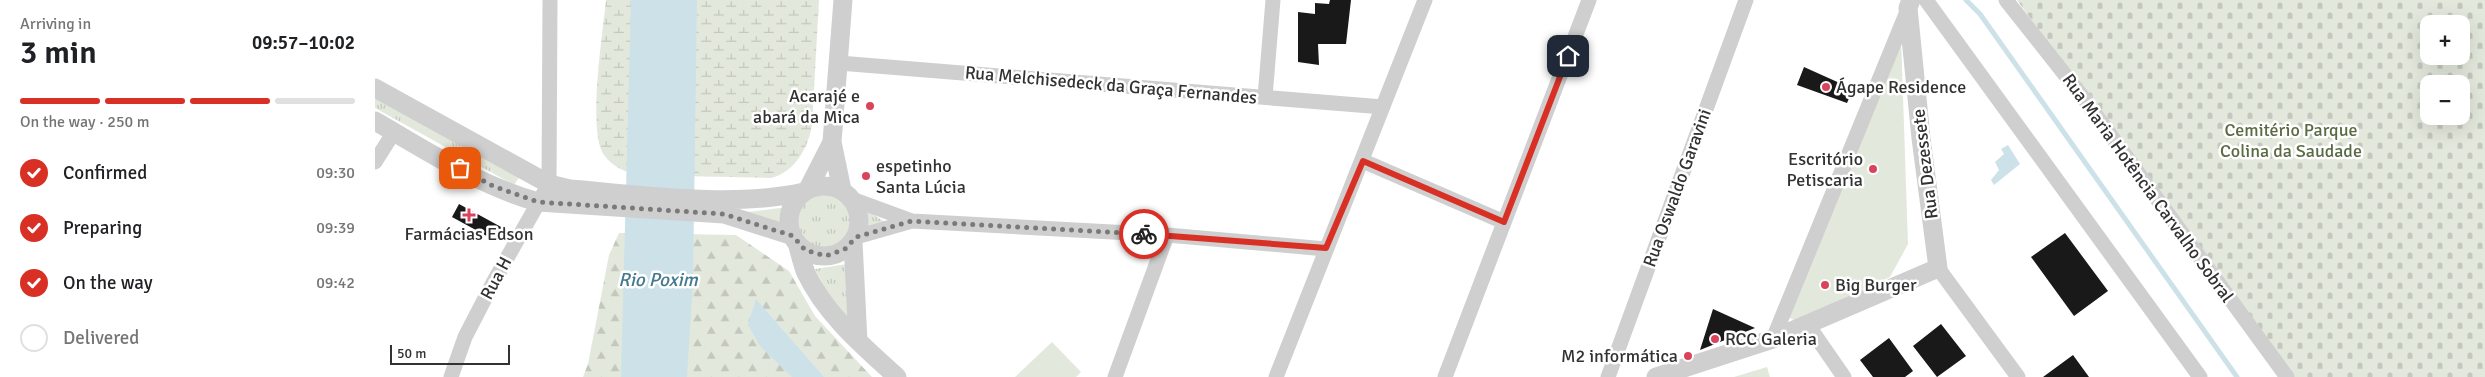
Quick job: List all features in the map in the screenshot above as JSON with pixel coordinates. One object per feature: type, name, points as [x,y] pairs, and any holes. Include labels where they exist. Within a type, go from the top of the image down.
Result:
[{"type":"street","points":[[549,184],[550,0]]},
{"type":"street","points":[[843,0],[832,142],[847,194],[859,217],[855,239],[859,341]]},
{"type":"street","points":[[1265,97],[1273,0]]},
{"type":"street","points":[[1276,377],[1326,248],[1363,161],[1425,0]]},
{"type":"street","points":[[1445,377],[1589,0]]},
{"type":"street","name":"Rua Oswaldo Garavini","points":[[1608,377],[1746,0]]},
{"type":"street","points":[[1926,0],[2199,377]]},
{"type":"street","name":"Rua Maria Hotência Carvalho Sobral","points":[[2006,0],[2085,100],[2287,377]]},
{"type":"street","points":[[1773,339],[1909,4]]},
{"type":"street","name":"Rua Dezessete","points":[[1909,4],[1921,138],[1938,268]]},
{"type":"street","name":"Rua Melchisedeck da Graça Fernandes","points":[[839,63],[1383,107]]},
{"type":"street","points":[[375,88],[549,184],[602,199]]},
{"type":"street","points":[[375,122],[493,186],[538,202],[602,199],[725,207],[831,186],[912,221],[1167,235],[1326,248]]},
{"type":"street","points":[[375,162],[393,132]]},
{"type":"street","points":[[832,142],[806,190],[792,207],[789,226],[806,272],[821,298],[859,341],[897,377]]},
{"type":"street","points":[[1363,161],[1504,222]]},
{"type":"street","name":"Rua H","points":[[451,377],[465,337],[549,184]]},
{"type":"street","points":[[725,207],[795,240],[815,254],[826,256],[845,249],[855,239],[912,221]]},
{"type":"street","points":[[1115,377],[1167,235]]},
{"type":"street","points":[[1656,377],[1808,326],[1938,268],[2018,377]]},
{"type":"street","points":[[1808,326],[1844,377]]},
{"type":"green space","points":[[606,0],[819,0],[812,125],[804,150],[799,158],[787,170],[771,178],[636,175],[614,165],[604,155],[599,143],[597,126],[597,81]]},
{"type":"green space","name":"Cemitério Parque Colina da Saudade","points":[[2017,0],[2485,0],[2485,377],[2289,377]]},
{"type":"green space","points":[[1901,37],[1908,244],[1890,277],[1796,321],[1788,317]]},
{"type":"green space","points":[[375,95],[520,176],[514,185],[375,108]]},
{"type":"green space","points":[[825,190],[842,195],[850,203],[855,220],[850,237],[842,245],[825,250],[808,245],[800,237],[795,220],[800,203],[808,195]]},
{"type":"green space","points":[[788,207],[785,232],[740,213]]},
{"type":"green space","points":[[868,211],[894,228],[868,238]]},
{"type":"green space","points":[[619,233],[736,235],[789,271],[815,316],[872,377],[583,377],[588,364],[609,255]]},
{"type":"green space","points":[[847,264],[853,323],[840,317],[815,269]]},
{"type":"green space","points":[[1052,342],[1081,372],[1076,377],[1015,377]]},
{"type":"green space","points":[[1767,367],[1770,377],[1734,377]]},
{"type":"water","name":"Rio Poxim","points":[[631,0],[697,0],[693,280],[687,377],[621,377]]},
{"type":"water","points":[[2008,145],[2020,164],[1994,185],[1991,180],[1999,170],[1995,162],[2004,154],[2001,149]]},
{"type":"water","points":[[756,299],[824,377],[792,377],[760,346],[748,325]]},
{"type":"building","points":[[1330,0],[1351,0],[1346,44],[1318,44],[1319,65],[1298,62],[1298,12],[1315,14],[1315,3],[1329,4]]},
{"type":"building","name":"Ágape Residence","points":[[1804,67],[1853,89],[1847,103],[1797,85]]},
{"type":"building","points":[[459,204],[503,228],[494,240],[452,217]]},
{"type":"building","points":[[2065,233],[2108,291],[2074,316],[2031,257]]},
{"type":"building","name":"RCC Galeria","points":[[1713,309],[1755,328],[1700,350]]},
{"type":"building","points":[[1941,324],[1966,356],[1937,377],[1913,346]]},
{"type":"building","points":[[1889,338],[1913,371],[1905,377],[1873,377],[1860,360]]},
{"type":"building","points":[[2073,355],[2089,377],[2043,377]]},
{"type":"waterway","points":[[1966,0],[1980,14],[2237,377]]},
{"type":"way so far","points":[[460,168],[493,186],[538,202],[724,214],[737,217],[793,236],[797,243],[805,250],[826,256],[836,254],[845,249],[856,237],[912,221],[1144,234]]},
{"type":"place","name":"Ágape Residence","points":[[1826,87]]},
{"type":"place","name":"Acarajé e abará da Mica","points":[[870,106]]},
{"type":"place","name":"Escritório Petiscaria","points":[[1873,169]]},
{"type":"place","name":"espetinho Santa Lúcia","points":[[866,176]]},
{"type":"place","name":"Farmácias Edson","points":[[469,215]]},
{"type":"place","name":"Big Burger","points":[[1825,285]]},
{"type":"place","name":"RCC Galeria","points":[[1715,339]]},
{"type":"place","name":"M2 informática","points":[[1688,356]]},
{"type":"route","points":[[1144,234],[1326,248],[1363,161],[1504,222],[1568,56]]}]
